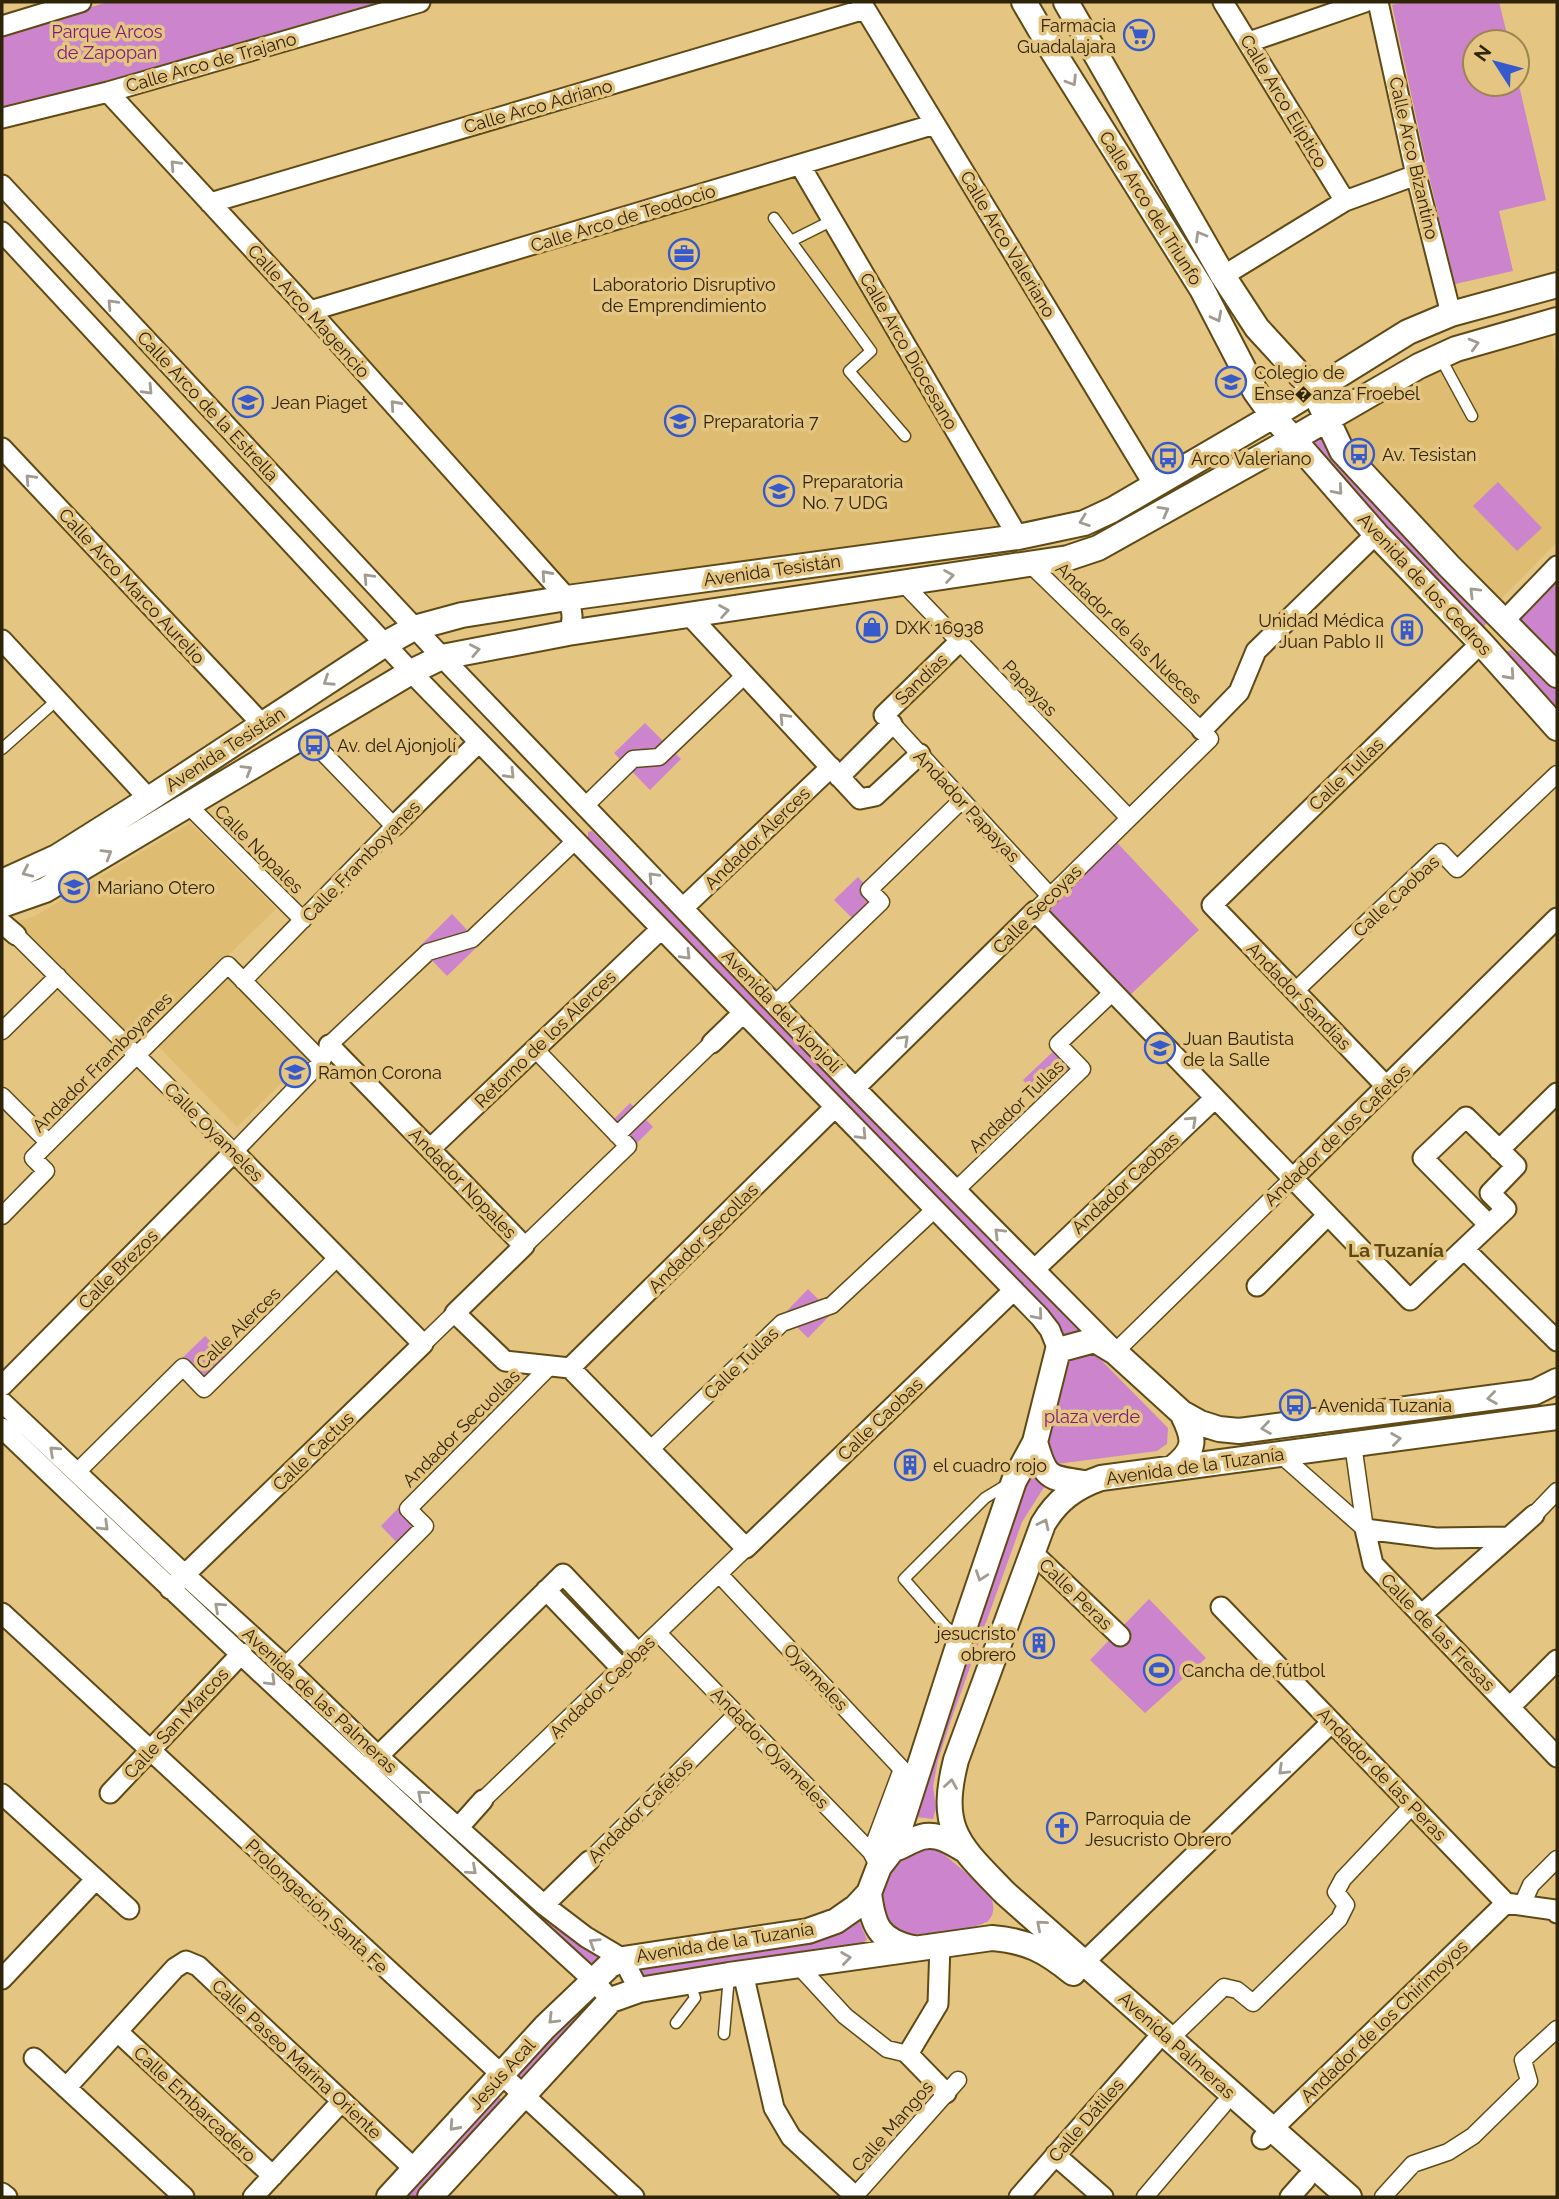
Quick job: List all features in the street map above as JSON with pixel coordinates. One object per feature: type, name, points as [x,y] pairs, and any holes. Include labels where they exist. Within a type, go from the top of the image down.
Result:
[{"type":"street","points":[[2,26],[81,2]]},
{"type":"street","name":"Calle Arco de Trajano","points":[[2,118],[108,92],[419,2]]},
{"type":"street","name":"Calle Arco del Triunfo","points":[[1024,2],[1202,289],[1255,391],[1293,439]]},
{"type":"street","name":"Calle Arco del Triunfo","points":[[1066,2],[1223,276],[1257,327],[1313,389],[1326,420]]},
{"type":"street","name":"Calle Arco Elíptico","points":[[1223,2],[1345,201]]},
{"type":"street","points":[[1249,42],[1365,2]]},
{"type":"street","name":"Calle Arco Bizantino","points":[[1378,2],[1416,175],[1451,314]]},
{"type":"street","name":"Calle Arco Valeriano","points":[[863,5],[1154,485]]},
{"type":"street","name":"Calle Arco Adriano","points":[[210,203],[863,5]]},
{"type":"street","name":"Calle Arco Magencio","points":[[108,92],[310,311],[567,598]]},
{"type":"street","name":"Calle Arco de Teodocio","points":[[310,311],[935,124]]},
{"type":"street","name":"Calle Arco Diocesano","points":[[800,165],[833,220],[1006,538]]},
{"type":"street","points":[[1223,276],[1345,201],[1416,175]]},
{"type":"street","name":"Calle Arco de la Estrella","points":[[2,185],[442,657]]},
{"type":"street","name":"Calle Arco de la Estrella","points":[[2,232],[411,672]]},
{"type":"street","name":"Avenida Tesistán","points":[[2,882],[57,857],[385,644],[414,628],[462,615],[567,598],[1006,538],[1084,523],[1112,510],[1273,416],[1408,332],[1451,314],[1557,285]]},
{"type":"street","name":"Avenida Tesistán","points":[[2,905],[45,890],[411,672],[442,657],[568,633],[1068,558],[1098,548],[1439,356],[1557,321]]},
{"type":"street","name":"Avenida de los Cedros","points":[[1326,420],[1342,451],[1449,566],[1557,675]]},
{"type":"street","name":"Avenida de los Cedros","points":[[1293,439],[1376,534],[1481,643],[1557,728]]},
{"type":"street","name":"Calle Arco Marco Aurelio","points":[[2,449],[262,724]]},
{"type":"street","points":[[1202,730],[1239,692],[1256,651],[1376,534]]},
{"type":"street","points":[[1000,568],[1006,538]]},
{"type":"street","name":"Andador de las Nueces","points":[[1030,564],[1202,730]]},
{"type":"street","points":[[1503,621],[1557,566]]},
{"type":"street","name":"Papayas","points":[[903,583],[1129,818]]},
{"type":"street","points":[[567,598],[572,609],[573,622],[568,633]]},
{"type":"street","points":[[690,616],[860,799],[875,796],[919,754]]},
{"type":"street","points":[[2,640],[149,799]]},
{"type":"street","name":"Sandías","points":[[835,772],[888,720],[959,642]]},
{"type":"street","name":"Calle Tullas","points":[[1212,905],[1481,643]]},
{"type":"street","name":"Avenida del Ajonjolí","points":[[442,657],[855,1088],[1115,1352]]},
{"type":"street","name":"Avenida del Ajonjolí","points":[[411,672],[1040,1317],[1058,1350]]},
{"type":"street","points":[[585,806],[634,759],[659,757],[744,676]]},
{"type":"street","name":"Andador Papayas","points":[[888,720],[1050,896]]},
{"type":"street","name":"Calle Secoyas","points":[[855,1088],[1210,739],[1202,730]]},
{"type":"street","points":[[306,735],[394,826]]},
{"type":"street","name":"Calle Framboyanes","points":[[243,981],[479,741]]},
{"type":"street","name":"Andador Alerces","points":[[683,908],[835,772]]},
{"type":"street","name":"Calle Caobas","points":[[1295,991],[1441,852],[1457,869],[1557,774]]},
{"type":"street","points":[[776,1003],[881,902],[869,890],[962,800]]},
{"type":"street","name":"Calle Nopales","points":[[188,805],[303,920]]},
{"type":"street","points":[[234,1152],[326,1053],[428,952],[472,939],[581,846],[608,831]]},
{"type":"street","name":"Andador Sandías","points":[[1212,905],[1387,1086]]},
{"type":"street","points":[[1035,911],[1410,1300],[1506,1209],[1490,1193],[1516,1166],[1466,1117],[1423,1158],[1489,1225]]},
{"type":"street","name":"Andador de los Cafetos","points":[[1115,1352],[1557,918]]},
{"type":"street","name":"Calle Oyameles","points":[[9,929],[423,1344]]},
{"type":"street","name":"Retorno de los Alerces","points":[[430,1149],[661,929]]},
{"type":"street","name":"Andador Nopales","points":[[228,965],[430,1149],[524,1247],[455,1313]]},
{"type":"street","name":"Andador Framboyanes","points":[[2,1216],[46,1171],[33,1158],[228,965]]},
{"type":"street","points":[[2,1031],[58,976]]},
{"type":"street","name":"Andador Tullas","points":[[957,1190],[1082,1069],[1058,1044],[1113,992]]},
{"type":"street","points":[[617,1135],[743,1013]]},
{"type":"street","points":[[524,1247],[628,1146],[535,1049]]},
{"type":"street","points":[[1499,1150],[1557,1093]]},
{"type":"street","points":[[2,1096],[48,1142]]},
{"type":"street","name":"Andador Caobas","points":[[1035,1269],[1215,1098]]},
{"type":"street","name":"Andador Secollas","points":[[560,1367],[835,1107]]},
{"type":"street","name":"Calle Brezos","points":[[2,1386],[234,1152]]},
{"type":"street","points":[[935,1209],[957,1190]]},
{"type":"street","name":"Calle Tullas","points":[[651,1449],[782,1323],[832,1305],[935,1209]]},
{"type":"street","points":[[1257,1286],[1328,1215]]},
{"type":"street","points":[[1464,1249],[1557,1341]]},
{"type":"street","name":"Calle Alerces","points":[[77,1472],[183,1367],[204,1389],[338,1257]]},
{"type":"street","name":"Calle Caobas","points":[[746,1548],[1014,1290]]},
{"type":"street","points":[[455,1313],[505,1361],[560,1367],[651,1449],[746,1548]]},
{"type":"street","name":"Calle Cactus","points":[[170,1589],[455,1313]]},
{"type":"street","points":[[1058,1350],[1095,1340],[1115,1352]]},
{"type":"street","name":"Avenida de la Tuzanía","points":[[623,1959],[808,1931],[836,1921],[856,1907],[869,1893],[908,1774],[961,1637],[1014,1481],[1035,1442],[1058,1350]]},
{"type":"street","name":"Avenida de la Tuzanía","points":[[1115,1352],[1182,1413],[1200,1423],[1239,1431],[1535,1392],[1557,1381]]},
{"type":"street","name":"Andador Secuollas","points":[[285,1666],[425,1525],[408,1509],[560,1367]]},
{"type":"street","name":"Avenida de las Palmeras","points":[[2,1402],[378,1756],[544,1905],[586,1937],[623,1959]]},
{"type":"street","points":[[1173,1468],[1184,1460],[1192,1443],[1191,1431],[1182,1413]]},
{"type":"street","name":"Avenida de la Tuzanía","points":[[1005,1893],[963,1849],[953,1829],[949,1787],[956,1760],[1042,1524],[1052,1508],[1068,1493],[1084,1483],[1101,1478],[1557,1417]]},
{"type":"street","name":"Avenida de las Palmeras","points":[[2,1428],[170,1589],[593,1980],[611,2000]]},
{"type":"street","points":[[1035,1442],[1041,1466],[1048,1473],[1054,1478],[1084,1483]]},
{"type":"street","name":"Calle de las Fresas","points":[[1353,1444],[1365,1529],[1373,1564],[1557,1757]]},
{"type":"street","points":[[1280,1454],[1365,1529],[1436,1538],[1509,1537]]},
{"type":"street","points":[[1421,1615],[1557,1491]]},
{"type":"street","name":"Andador Caobas","points":[[459,1827],[746,1548]]},
{"type":"street","name":"Calle Peras","points":[[1032,1552],[1120,1636]]},
{"type":"street","points":[[363,1770],[562,1574],[637,1652]]},
{"type":"street","name":"Oyameles","points":[[719,1574],[908,1774]]},
{"type":"street","points":[[546,1590],[621,1668]]},
{"type":"street","name":"Andador de las Peras","points":[[1221,1607],[1412,1806],[1514,1904]]},
{"type":"street","name":"Prolongación Santa Fe","points":[[2,1613],[634,2197]]},
{"type":"street","name":"Andador Oyameles","points":[[658,1633],[881,1856]]},
{"type":"street","name":"Calle San Marcos","points":[[110,1793],[242,1653]]},
{"type":"street","points":[[1510,1707],[1557,1660]]},
{"type":"street","name":"Andador Cafetos","points":[[544,1905],[737,1714]]},
{"type":"street","points":[[1078,1968],[1332,1722]]},
{"type":"street","points":[[2,1794],[129,1909]]},
{"type":"street","points":[[1162,2041],[1224,1987],[1237,1990],[1253,2003],[1339,1919],[1346,1905],[1336,1892],[1343,1879],[1412,1806]]},
{"type":"street","points":[[881,1856],[907,1846],[913,1840],[932,1835],[946,1839],[963,1849]]},
{"type":"street","name":"Andador de los Chirimoyos","points":[[1267,2134],[1514,1904],[1557,1859]]},
{"type":"street","points":[[2,1979],[96,1879]]},
{"type":"street","points":[[869,1893],[872,1918],[885,1937],[895,1944],[912,1948]]},
{"type":"street","points":[[992,1938],[1006,1917],[1005,1893]]},
{"type":"street","name":"Avenida Palmeras","points":[[1005,1893],[1078,1968],[1267,2134],[1349,2197]]},
{"type":"street","points":[[1514,1904],[1555,1910],[1557,1913]]},
{"type":"street","name":"Avenida de la Tuzanía","points":[[611,2000],[639,1990],[736,1974],[992,1938]]},
{"type":"street","name":"Avenida Palmeras","points":[[992,1938],[1032,1945],[1078,1968]]},
{"type":"street","points":[[908,2054],[938,2004],[940,1945]]},
{"type":"street","points":[[623,1959],[639,1990]]},
{"type":"street","name":"Jesús Acal","points":[[389,2197],[545,2027],[610,1965],[623,1959]]},
{"type":"street","name":"Calle Paseo Marina Oriente","points":[[118,2032],[175,1969],[186,1961],[198,1966],[414,2171]]},
{"type":"street","points":[[798,1965],[845,2016],[887,2049],[908,2054],[952,2086]]},
{"type":"street","points":[[736,1974],[774,2108],[792,2137],[855,2197]]},
{"type":"street","name":"Jesús Acal","points":[[430,2197],[611,2000]]},
{"type":"street","points":[[1383,2197],[1413,2164],[1448,2152],[1473,2136],[1529,2081],[1523,2060],[1557,2029]]},
{"type":"street","points":[[66,2088],[118,2032]]},
{"type":"street","name":"Calle Embarcadero","points":[[118,2032],[273,2176]]},
{"type":"street","name":"Avenida Palmeras","points":[[1162,2041],[1223,2105],[1267,2134],[1327,2197]]},
{"type":"street","name":"Calle Dátiles","points":[[1018,2197],[1162,2041]]},
{"type":"street","points":[[34,2058],[184,2197]]},
{"type":"street","name":"Calle Mangos","points":[[855,2197],[952,2086]]},
{"type":"street","points":[[253,2197],[342,2101]]},
{"type":"street","points":[[1145,2197],[1223,2105]]},
{"type":"street","points":[[1055,2155],[1103,2197]]},
{"type":"street","points":[[1290,2197],[1307,2179]]},
{"type":"street","points":[[2,2193],[6,2197]]},
{"type":"lane","points":[[774,218],[872,351],[849,371],[905,436]]},
{"type":"lane","points":[[791,241],[833,220]]},
{"type":"lane","points":[[1439,356],[1472,416]]},
{"type":"lane","points":[[2,749],[58,700]]},
{"type":"lane","points":[[961,1637],[947,1627],[904,1579],[985,1498],[1014,1481]]},
{"type":"lane","points":[[724,2035],[736,1974]]},
{"type":"lane","points":[[676,2023],[695,1998],[689,1982]]},
{"type":"shaded area","name":"Preparatoria 7","points":[[796,172],[1010,528],[575,596],[316,313]]},
{"type":"shaded area","points":[[1551,334],[1557,375],[1557,542],[1499,601],[1332,425],[1421,372]]},
{"type":"shaded area","points":[[190,823],[276,909],[135,1045],[12,923],[35,916]]},
{"type":"shaded area","points":[[230,974],[309,1056],[237,1127],[157,1045]]},
{"type":"green space","name":"Parque Arcos de Zapopan","points":[[108,2],[380,2],[2,108],[2,34]]},
{"type":"green space","points":[[1405,2],[1499,2],[1506,28],[1461,28],[1461,98],[1522,98],[1546,200],[1499,211],[1513,271],[1455,284],[1392,5]]},
{"type":"green space","points":[[1322,427],[1399,531],[1487,623],[1477,633],[1301,440]]},
{"type":"green space","points":[[1498,482],[1542,528],[1517,551],[1473,506]]},
{"type":"green space","points":[[1557,579],[1557,662],[1515,623]]},
{"type":"green space","points":[[1511,650],[1557,689],[1557,726],[1505,652]]},
{"type":"green space","points":[[645,723],[681,759],[650,790],[614,753]]},
{"type":"green space","points":[[592,831],[1028,1279],[1082,1330],[1064,1341],[588,840],[588,832]]},
{"type":"green space","points":[[1107,832],[1199,930],[1128,997],[1036,899]]},
{"type":"green space","points":[[858,877],[887,907],[864,930],[834,900]]},
{"type":"green space","points":[[452,914],[480,944],[447,976],[419,947]]},
{"type":"green space","points":[[1059,1046],[1080,1069],[1045,1103],[1023,1080]]},
{"type":"green space","points":[[630,1103],[653,1127],[628,1152],[605,1128]]},
{"type":"green space","points":[[808,1289],[832,1313],[808,1338],[784,1314]]},
{"type":"green space","points":[[205,1336],[233,1363],[204,1393],[175,1365]]},
{"type":"green space","name":"plaza verde","points":[[1088,1352],[1100,1359],[1168,1428],[1167,1444],[1157,1451],[1041,1466],[1057,1379],[1070,1359]]},
{"type":"green space","name":"plaza verde","points":[[1029,1470],[1046,1484],[1022,1522],[950,1723],[933,1786],[936,1808],[933,1819],[908,1816]]},
{"type":"green space","points":[[405,1501],[429,1525],[404,1550],[381,1526]]},
{"type":"green space","points":[[1149,1599],[1206,1658],[1145,1713],[1090,1660]]},
{"type":"green space","points":[[377,1763],[604,1958],[592,1967],[371,1771]]},
{"type":"green space","points":[[934,1846],[990,1893],[993,1914],[984,1923],[937,1934],[907,1937],[885,1932],[869,1893],[893,1849]]},
{"type":"green space","points":[[857,1915],[867,1940],[841,1953],[642,1988],[628,1965]]},
{"type":"green space","points":[[590,1990],[600,2000],[527,2084],[510,2069]]},
{"type":"green space","points":[[494,2092],[507,2105],[418,2197],[398,2197]]},
{"type":"place","name":"Farmacia Guadalajara","points":[[1139,35]]},
{"type":"place","name":"Laboratorio Disruptivo de Emprendimiento","points":[[684,254]]},
{"type":"place","name":"Colegio de Ense�anza Froebel","points":[[1231,382]]},
{"type":"place","name":"Jean Piaget","points":[[248,402]]},
{"type":"place","name":"Preparatoria 7","points":[[680,421]]},
{"type":"place","name":"Av. Tesistan","points":[[1359,454]]},
{"type":"place","name":"Arco Valeriano","points":[[1168,458]]},
{"type":"place","name":"Preparatoria No. 7 UDG","points":[[779,491]]},
{"type":"place","name":"DXK 16938","points":[[872,627]]},
{"type":"place","name":"Unidad Médica Juan Pablo II","points":[[1407,630]]},
{"type":"place","name":"Av. del Ajonjolí","points":[[314,745]]},
{"type":"place","name":"Mariano Otero","points":[[74,887]]},
{"type":"place","name":"Juan Bautista de la Salle","points":[[1160,1048]]},
{"type":"place","name":"Ramon Corona","points":[[295,1072]]},
{"type":"place","name":"Avenida Tuzania","points":[[1295,1405]]},
{"type":"place","name":"el cuadro rojo","points":[[910,1465]]},
{"type":"place","name":"jesucristo obrero","points":[[1039,1643]]},
{"type":"place","name":"Cancha de fútbol","points":[[1159,1670]]},
{"type":"place","name":"Parroquia de Jesucristo Obrero","points":[[1062,1828]]},
{"type":"district","name":"La Tuzanía","points":[[1396,1250]]}]
